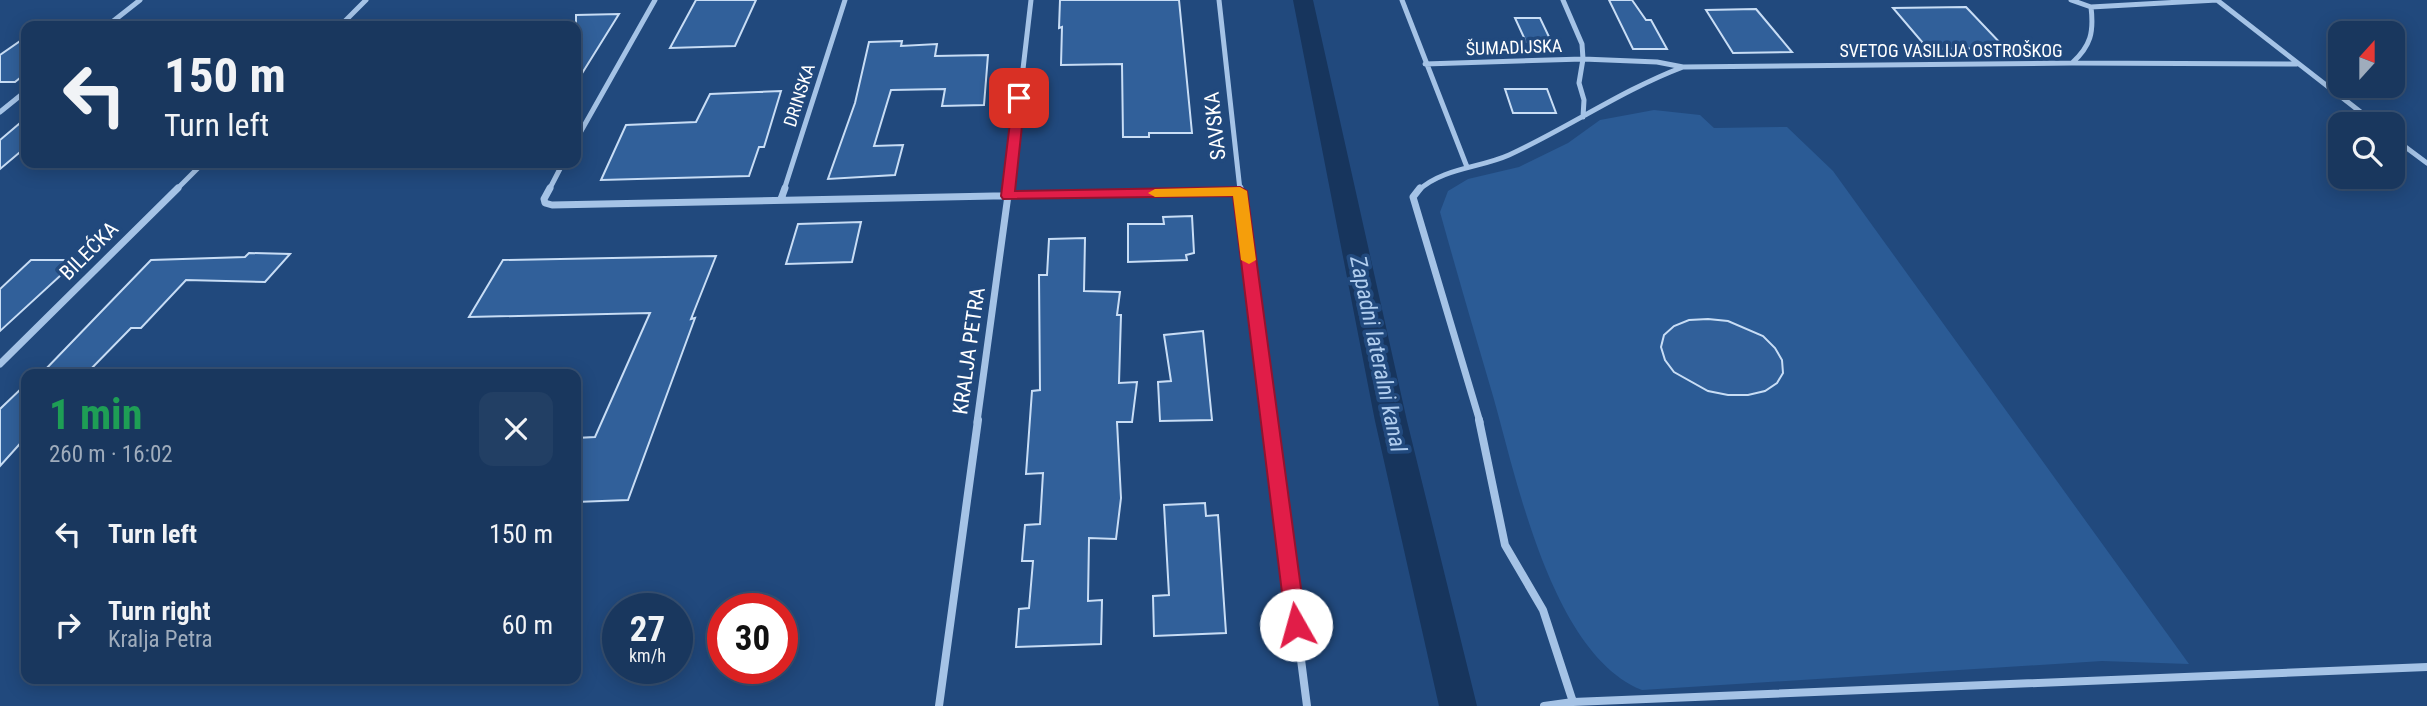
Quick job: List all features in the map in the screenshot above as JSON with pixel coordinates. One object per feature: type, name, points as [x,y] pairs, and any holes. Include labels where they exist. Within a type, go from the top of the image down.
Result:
[{"type":"street","points":[[113,21],[140,0]]},
{"type":"street","points":[[345,21],[366,0]]},
{"type":"street","points":[[581,131],[655,0]]},
{"type":"street","name":"DRINSKA","points":[[781,199],[845,0]]},
{"type":"street","name":"KRALJA PETRA","points":[[939,706],[1008,196],[1031,0]]},
{"type":"street","name":"SAVSKA","points":[[1219,0],[1240,191],[1307,706]]},
{"type":"street","points":[[1402,0],[1467,167]]},
{"type":"street","name":"ŠUMADIJSKA","points":[[1425,64],[1583,59],[1583,44],[1563,0]]},
{"type":"street","points":[[2071,0],[2091,7],[2217,0],[2360,112]]},
{"type":"street","name":"SVETOG VASILIJA OSTROŠKOG","points":[[1683,68],[2072,63],[2088,50],[2094,35],[2091,7]]},
{"type":"street","points":[[1583,117],[1584,100],[1579,83],[1583,59],[1657,62],[1683,68]]},
{"type":"street","points":[[2072,63],[2297,64]]},
{"type":"street","points":[[1573,702],[1543,610],[1505,545],[1477,409],[1413,197],[1433,179],[1507,156],[1656,77],[1683,68]]},
{"type":"street","points":[[0,112],[21,96]]},
{"type":"street","points":[[2405,147],[2427,163]]},
{"type":"street","name":"BILEĆKA","points":[[0,363],[198,168]]},
{"type":"street","points":[[560,168],[544,199],[545,203],[552,205],[1240,191]]},
{"type":"street","points":[[1544,706],[1573,702],[2427,667]]},
{"type":"shaded area","points":[[1654,110],[1700,115],[1714,128],[1787,127],[1833,171],[2189,664],[2102,661],[1642,690],[1611,670],[1584,641],[1562,603],[1543,561],[1514,472],[1440,212],[1448,191],[1468,179],[1519,167],[1568,143],[1600,120]]},
{"type":"building","points":[[696,0],[756,0],[735,46],[670,48]]},
{"type":"building","points":[[1060,0],[1179,0],[1192,133],[1149,133],[1149,137],[1123,137],[1122,64],[1061,65]]},
{"type":"building","points":[[1609,0],[1632,0],[1646,20],[1651,20],[1667,49],[1633,49]]},
{"type":"building","points":[[1966,7],[2005,48],[1928,49],[1893,8]]},
{"type":"building","points":[[1756,9],[1792,52],[1733,53],[1706,10]]},
{"type":"building","points":[[619,14],[581,75],[581,21],[576,21],[576,15]]},
{"type":"building","points":[[1515,18],[1540,18],[1551,41],[1526,42]]},
{"type":"building","points":[[21,40],[21,77],[15,82],[0,82],[0,55]]},
{"type":"building","points":[[902,41],[901,46],[937,44],[935,56],[988,55],[984,105],[942,106],[945,89],[891,90],[874,146],[903,145],[895,175],[828,179],[855,103],[869,42]]},
{"type":"building","points":[[1505,89],[1547,89],[1556,113],[1513,113]]},
{"type":"building","points":[[781,91],[764,147],[759,147],[749,176],[601,180],[626,125],[696,122],[710,94]]},
{"type":"building","points":[[21,122],[21,151],[0,169],[0,140]]},
{"type":"building","points":[[1192,216],[1194,253],[1186,255],[1187,260],[1128,262],[1128,224],[1164,224],[1163,217]]},
{"type":"building","points":[[861,222],[852,262],[786,264],[798,224]]},
{"type":"building","points":[[1085,238],[1084,291],[1120,292],[1117,315],[1121,315],[1119,383],[1137,382],[1132,422],[1117,422],[1121,498],[1116,539],[1089,538],[1088,601],[1102,600],[1101,644],[1016,647],[1019,609],[1029,608],[1033,561],[1022,561],[1025,525],[1040,524],[1043,473],[1026,474],[1032,391],[1040,390],[1039,275],[1047,275],[1049,239]]},
{"type":"building","points":[[249,253],[290,254],[265,282],[186,280],[141,328],[131,328],[91,369],[46,369],[151,260],[245,257]]},
{"type":"building","points":[[716,256],[691,319],[695,318],[628,500],[581,502],[581,438],[595,437],[650,313],[469,317],[503,260]]},
{"type":"building","points":[[31,260],[69,260],[65,264],[73,264],[0,331],[0,289]]},
{"type":"building","points":[[1689,320],[1728,321],[1763,336],[1782,360],[1783,373],[1777,383],[1765,391],[1748,395],[1728,395],[1708,391],[1674,372],[1665,360],[1661,347],[1664,335],[1674,326]]},
{"type":"building","points":[[1203,331],[1212,420],[1160,421],[1158,382],[1171,381],[1164,335]]},
{"type":"building","points":[[21,389],[21,443],[0,466],[0,409]]},
{"type":"building","points":[[1205,503],[1206,516],[1218,515],[1226,633],[1154,636],[1153,596],[1169,595],[1164,505]]},
{"type":"waterway","name":"Zapadni lateralni kanal","points":[[1303,0],[1391,421],[1458,706]]},
{"type":"slow traffic","points":[[1155,193],[1240,191],[1249,260]]},
{"type":"route","points":[[1019,98],[1008,196],[1240,191],[1296,625]]}]
